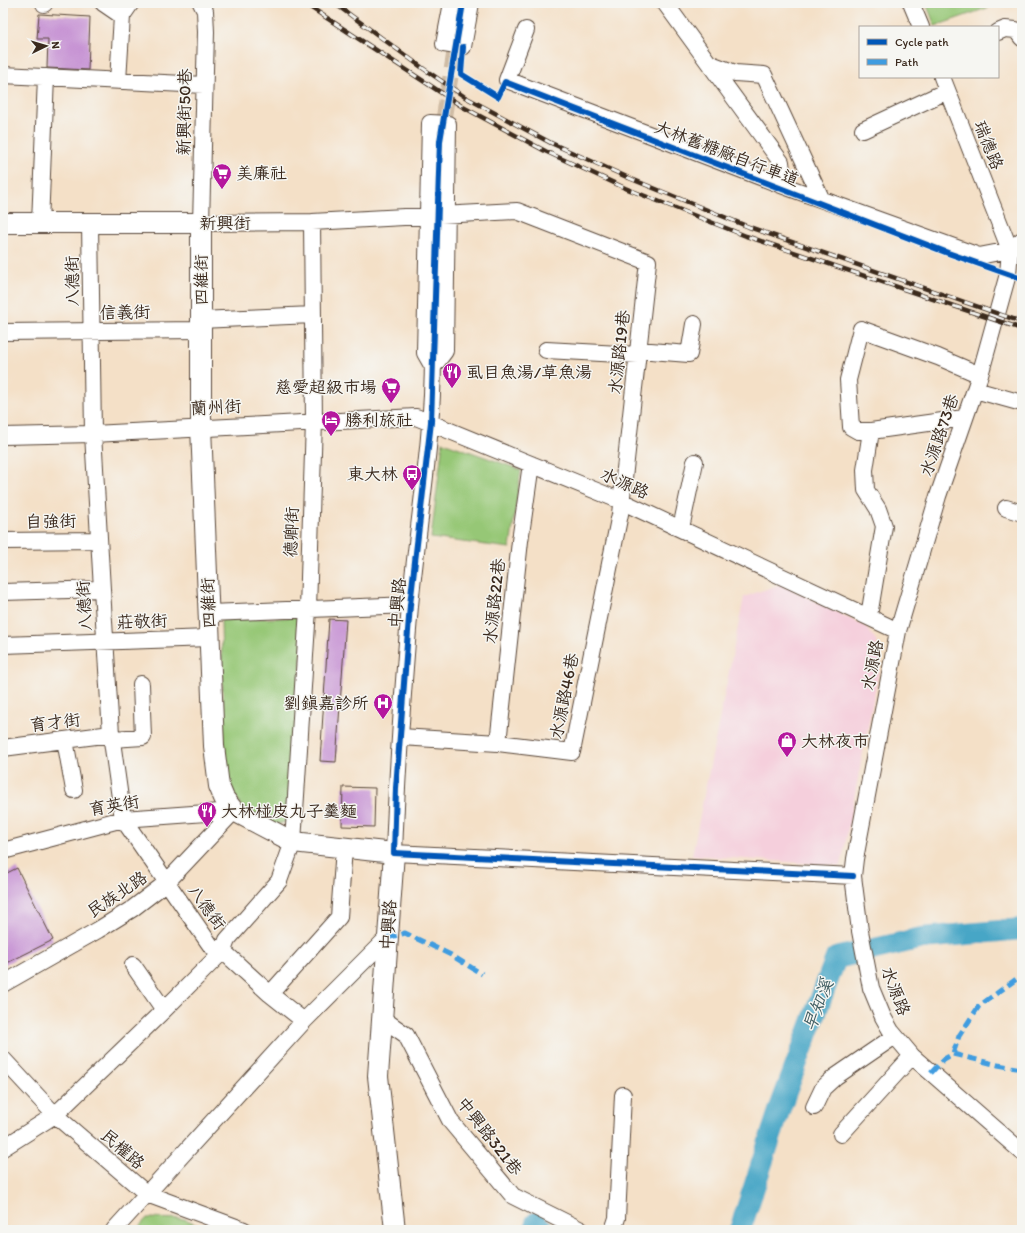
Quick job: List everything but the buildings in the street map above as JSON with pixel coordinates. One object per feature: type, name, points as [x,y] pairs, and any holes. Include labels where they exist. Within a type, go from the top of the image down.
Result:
[{"type":"main road","name":"新興街","points":[[3,223],[201,223]]},
{"type":"main road","name":"四維街","points":[[201,223],[201,427],[214,746],[219,786],[224,798],[234,811],[293,842],[394,853]]},
{"type":"main road","name":"中興路","points":[[394,853],[378,1076],[396,1230]]},
{"type":"street","points":[[103,3],[127,9],[118,81]]},
{"type":"street","name":"新興街50巷","points":[[201,3],[205,11],[206,32],[201,223]]},
{"type":"street","points":[[665,3],[711,64],[781,162],[784,186]]},
{"type":"street","points":[[911,3],[921,26]]},
{"type":"street","points":[[999,32],[1005,29],[1016,30],[1022,38]]},
{"type":"street","points":[[526,30],[507,80],[784,186],[821,198],[979,256],[1016,245]]},
{"type":"street","points":[[711,64],[735,73],[764,75],[821,198]]},
{"type":"street","points":[[3,75],[204,85]]},
{"type":"street","points":[[40,223],[46,78]]},
{"type":"street","points":[[863,130],[945,84]]},
{"type":"street","name":"瑞德路","points":[[945,84],[1016,245]]},
{"type":"street","points":[[430,124],[448,124],[446,214],[445,351],[433,361],[426,353],[430,124]]},
{"type":"street","name":"新興街","points":[[201,223],[312,222],[517,211],[597,243]]},
{"type":"street","name":"德卿街","points":[[223,951],[227,940],[279,881],[293,842],[308,609],[314,421],[312,222]]},
{"type":"street","name":"八德街","points":[[90,223],[93,434],[111,737],[123,819],[211,946],[223,951],[270,994],[304,1020]]},
{"type":"street","name":"水源路19巷","points":[[597,243],[648,262],[621,501]]},
{"type":"street","name":"水源路73巷","points":[[898,631],[938,496],[977,382],[1016,245]]},
{"type":"street","name":"信義街","points":[[3,332],[91,332],[200,325],[313,315]]},
{"type":"street","points":[[546,350],[689,354],[694,324]]},
{"type":"street","points":[[964,418],[871,431],[858,431],[851,427],[848,380],[861,329],[938,357],[977,382],[1022,403]]},
{"type":"street","name":"中興路","points":[[394,853],[396,788],[410,605],[431,422],[433,361]]},
{"type":"street","name":"蘭州街","points":[[3,436],[93,434],[314,421],[416,417],[431,422]]},
{"type":"street","name":"水源路","points":[[431,422],[621,501],[869,616],[898,631],[856,851],[853,876],[860,931],[871,988],[883,1017],[895,1036],[912,1056],[1022,1152]]},
{"type":"street","points":[[869,616],[884,526],[878,509],[866,490],[864,470],[869,452],[871,431]]},
{"type":"street","points":[[680,528],[695,462]]},
{"type":"street","name":"水源路22巷","points":[[498,743],[520,541],[531,464]]},
{"type":"street","name":"水源路46巷","points":[[401,737],[498,743],[572,752],[620,514],[621,501]]},
{"type":"street","points":[[1006,508],[1022,513]]},
{"type":"street","name":"自強街","points":[[3,541],[99,540]]},
{"type":"street","points":[[3,592],[102,589]]},
{"type":"street","points":[[209,613],[410,605]]},
{"type":"street","name":"莊敬街","points":[[3,645],[210,638]]},
{"type":"street","name":"育才街","points":[[3,748],[64,740],[111,737],[143,737],[141,684]]},
{"type":"street","points":[[64,740],[74,790]]},
{"type":"street","name":"育英街","points":[[3,851],[123,819],[234,811]]},
{"type":"street","name":"民族北路","points":[[3,984],[132,909],[166,883],[234,811]]},
{"type":"street","points":[[270,994],[338,917],[344,848]]},
{"type":"street","points":[[394,853],[853,876]]},
{"type":"street","points":[[114,1230],[304,1020],[387,938]]},
{"type":"street","name":"八德街","points":[[3,1148],[55,1115],[223,951]]},
{"type":"street","points":[[133,965],[164,1010]]},
{"type":"street","name":"中興路321巷","points":[[383,1019],[406,1035],[450,1122],[513,1196],[581,1230]]},
{"type":"street","points":[[814,1107],[824,1088],[835,1077],[895,1036]]},
{"type":"street","points":[[840,1134],[912,1056]]},
{"type":"street","name":"民權路","points":[[3,1059],[55,1115],[148,1194],[244,1230]]},
{"type":"street","points":[[614,1230],[617,1218],[623,1095]]},
{"type":"shaded area","name":"大林夜市","points":[[781,584],[866,627],[876,640],[881,660],[841,866],[692,855],[744,597]]},
{"type":"green space","points":[[926,3],[990,3],[990,7],[935,26]]},
{"type":"green space","points":[[443,442],[521,470],[510,548],[431,538]]},
{"type":"green space","points":[[304,617],[291,813],[285,822],[275,825],[241,806],[229,785],[224,743],[221,620]]},
{"type":"green space","points":[[147,1218],[184,1219],[212,1230],[136,1230]]},
{"type":"waterway","name":"早知溪","points":[[740,1230],[780,1108],[836,958],[922,938],[1022,929]]},
{"type":"waterway","points":[[536,1223],[543,1230]]},
{"type":"tunnel","points":[[433,356],[440,141],[462,6]]},
{"type":"railway","points":[[304,3],[463,107],[547,152],[625,188],[746,236],[1022,329]]},
{"type":"railway","points":[[334,3],[465,97],[551,143],[629,178],[749,227],[1022,322]]},
{"type":"marked path","points":[[387,938],[405,933],[451,955],[482,974]]},
{"type":"marked path","points":[[931,1073],[944,1059],[953,1054],[959,1036],[979,1006],[1022,975]]},
{"type":"marked path","points":[[953,1054],[1022,1069]]},
{"type":"cycle path","points":[[463,3],[440,141],[431,422],[410,605],[396,788],[394,853],[853,876]]},
{"type":"cycle path","name":"大林舊糖廠自行車道","points":[[463,47],[461,74],[498,97],[505,82],[948,253],[1022,279]]},
{"type":"place","name":"美廉社","points":[[222,190]]},
{"type":"place","name":"虱目魚湯/草魚湯","points":[[452,389]]},
{"type":"place","name":"慈愛超級市場","points":[[391,404]]},
{"type":"place","name":"勝利旅社","points":[[331,437]]},
{"type":"place","name":"東大林","points":[[412,491]]},
{"type":"place","name":"劉鎮嘉診所","points":[[383,720]]},
{"type":"place","name":"大林夜市","points":[[787,758]]},
{"type":"place","name":"大林椪皮丸子羹麵","points":[[207,828]]}]
